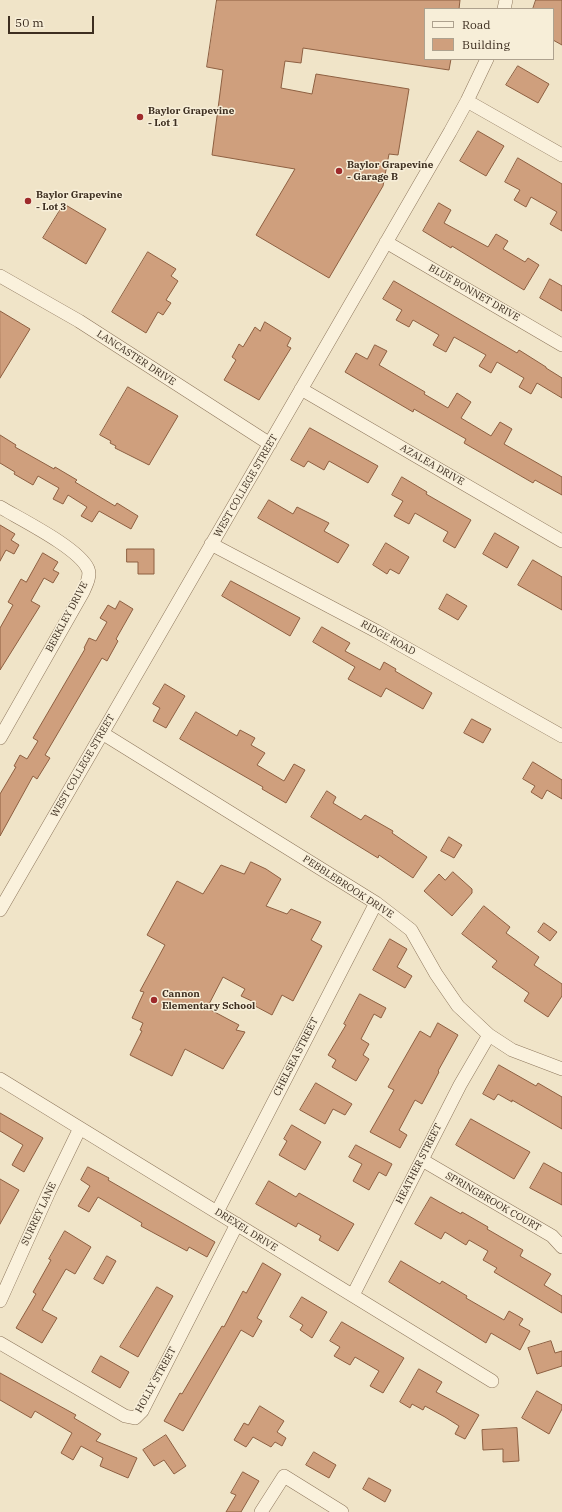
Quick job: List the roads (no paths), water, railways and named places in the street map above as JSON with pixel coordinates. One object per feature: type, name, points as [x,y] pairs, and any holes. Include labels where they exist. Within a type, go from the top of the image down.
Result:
[{"type":"street","name":"WEST COLLEGE STREET","points":[[0,910],[467,101],[487,60]]},
{"type":"street","points":[[467,101],[562,155]]},
{"type":"street","name":"BLUE BONNET DRIVE","points":[[386,242],[562,345]]},
{"type":"street","name":"LANCASTER DRIVE","points":[[0,276],[79,321],[270,444]]},
{"type":"street","name":"AZALEA DRIVE","points":[[301,389],[562,541]]},
{"type":"street","name":"BERKLEY DRIVE","points":[[0,507],[68,548],[81,559],[88,569],[89,576],[83,592],[0,738]]},
{"type":"street","name":"RIDGE ROAD","points":[[212,544],[376,631],[562,736]]},
{"type":"street","name":"PEBBLEBROOK DRIVE","points":[[102,733],[376,903],[411,930],[436,974],[458,1006],[489,1035],[512,1050],[562,1069]]},
{"type":"street","name":"CHELSEA STREET","points":[[217,1212],[376,903]]},
{"type":"street","name":"HEATHER STREET","points":[[353,1295],[460,1085],[489,1035]]},
{"type":"street","name":"DREXEL DRIVE","points":[[0,1079],[492,1381]]},
{"type":"street","name":"SURREY LANE","points":[[0,1301],[80,1128]]},
{"type":"street","name":"SPRINGBROOK COURT","points":[[422,1160],[552,1236],[562,1247]]},
{"type":"street","name":"HOLLY STREET","points":[[0,1343],[125,1416],[135,1418],[142,1411],[237,1224]]},
{"type":"street","points":[[261,1512],[284,1476],[342,1512]]},
{"type":"place","name":"Baylor Grapevine - Lot 1","points":[[140,117]]},
{"type":"place","name":"Baylor Grapevine - Garage B","points":[[339,171]]},
{"type":"place","name":"Baylor Grapevine - Lot 3","points":[[28,201]]},
{"type":"place","name":"Cannon Elementary School","points":[[154,1000]]}]
